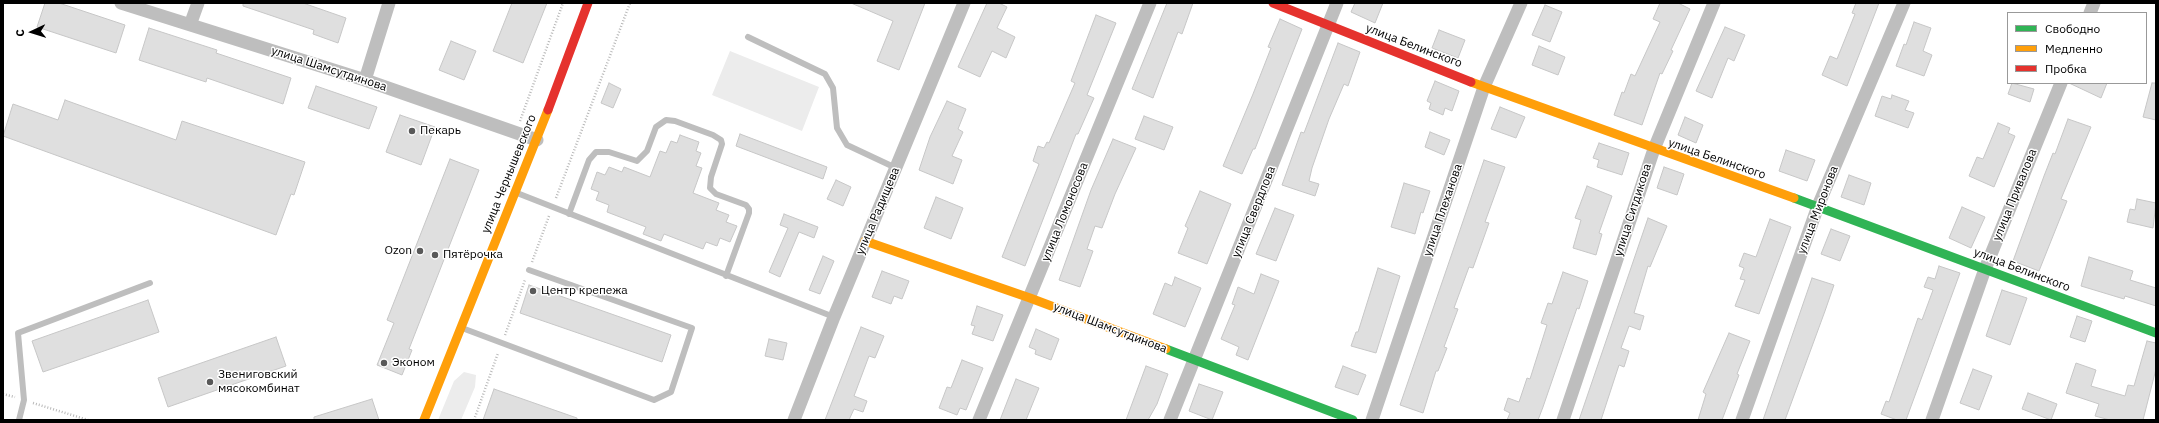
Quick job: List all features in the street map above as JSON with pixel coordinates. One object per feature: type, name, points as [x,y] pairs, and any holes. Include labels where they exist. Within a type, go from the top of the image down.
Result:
[{"type":"street","name":"улица Шамсутдинова","points":[[121,3],[365,80],[537,140]]},
{"type":"street","points":[[190,25],[198,3]]},
{"type":"street","points":[[365,80],[389,3]]},
{"type":"street","name":"улица Чернышевского","points":[[424,420],[462,328],[514,192],[537,140],[588,3]]},
{"type":"street","name":"улица Радищева","points":[[794,420],[834,317],[964,3]]},
{"type":"street","name":"улица Ломоносова","points":[[979,420],[1150,3]]},
{"type":"street","name":"улица Белинского","points":[[1272,3],[1484,87],[1654,149],[1818,206],[2156,333]]},
{"type":"street","name":"улица Свердлова","points":[[1170,420],[1196,360],[1337,3]]},
{"type":"street","name":"улица Плеханова","points":[[1372,420],[1484,87],[1522,3]]},
{"type":"street","name":"улица Ситдикова","points":[[1563,420],[1654,149],[1714,3]]},
{"type":"street","name":"улица Миронова","points":[[1742,420],[1818,206],[1904,3]]},
{"type":"street","name":"улица Привалова","points":[[1932,420],[1985,269],[2061,84]]},
{"type":"street","name":"улица Шамсутдинова","points":[[865,241],[1030,298],[1353,420]]},
{"type":"lane","points":[[748,37],[825,74],[833,88],[837,128],[847,145],[896,168]]},
{"type":"lane","points":[[569,214],[589,160],[596,152],[609,152],[637,161],[641,159],[647,151],[656,127],[666,120],[675,121],[713,135],[721,140],[722,144],[711,177],[710,188],[716,194],[746,205],[749,209],[749,213],[726,276]]},
{"type":"lane","points":[[514,192],[834,317]]},
{"type":"lane","points":[[462,328],[654,400],[671,392],[692,328],[529,270]]},
{"type":"lane","points":[[19,420],[24,400],[18,334],[150,283]]},
{"type":"path","points":[[516,132],[563,3]]},
{"type":"path","points":[[3,394],[88,420]]},
{"type":"shaded area","points":[[730,51],[819,87],[802,131],[712,95]]},
{"type":"shaded area","points":[[464,372],[476,375],[475,387],[461,420],[438,420],[454,381]]},
{"type":"building","points":[[45,3],[59,3],[125,25],[116,53],[37,27]]},
{"type":"building","points":[[243,3],[303,3],[346,18],[338,43],[313,34],[314,30],[243,6]]},
{"type":"building","points":[[512,3],[547,3],[523,63],[493,51]]},
{"type":"building","points":[[851,3],[925,3],[899,70],[877,61],[893,21]]},
{"type":"building","points":[[987,3],[999,3],[1007,7],[997,28],[1015,37],[1006,58],[992,51],[980,77],[958,67]]},
{"type":"building","points":[[1167,3],[1193,3],[1182,34],[1178,32],[1153,98],[1132,89]]},
{"type":"building","points":[[1355,3],[1383,3],[1375,23],[1351,12]]},
{"type":"building","points":[[1660,3],[1678,3],[1690,9],[1671,50],[1673,51],[1662,74],[1660,73],[1642,125],[1614,115],[1622,92],[1624,93],[1631,74],[1635,76],[1660,22],[1653,19]]},
{"type":"building","points":[[1856,3],[1879,3],[1847,86],[1822,75],[1830,56],[1837,59],[1855,14],[1852,13]]},
{"type":"building","points":[[1545,5],[1562,12],[1550,42],[1532,35]]},
{"type":"building","points":[[1096,15],[1116,23],[1087,95],[1094,98],[1078,134],[1076,134],[1025,266],[1002,257],[1039,164],[1033,161],[1038,146],[1044,148],[1047,142],[1049,143],[1075,83],[1071,81]]},
{"type":"building","points":[[1280,19],[1302,29],[1255,149],[1253,149],[1242,174],[1223,166],[1271,48],[1268,47]]},
{"type":"building","points":[[1914,22],[1931,28],[1923,51],[1932,55],[1924,76],[1896,66],[1904,44],[1906,45]]},
{"type":"building","points":[[1725,27],[1745,35],[1734,61],[1728,58],[1712,98],[1696,91]]},
{"type":"building","points":[[149,28],[217,50],[216,53],[291,78],[283,104],[207,78],[206,82],[139,60]]},
{"type":"building","points":[[1439,30],[1465,40],[1458,58],[1432,48]]},
{"type":"building","points":[[451,41],[476,51],[464,80],[439,70]]},
{"type":"building","points":[[1338,43],[1360,52],[1348,86],[1344,84],[1329,119],[1312,168],[1309,181],[1319,184],[1315,196],[1282,185],[1301,132],[1304,133]]},
{"type":"building","points":[[1539,46],[1565,57],[1558,75],[1532,65]]},
{"type":"building","points":[[1435,81],[1459,91],[1452,111],[1445,108],[1443,115],[1429,109],[1431,103],[1427,101]]},
{"type":"building","points":[[609,83],[621,89],[613,108],[601,103]]},
{"type":"building","points":[[2152,83],[2156,83],[2156,120],[2143,117]]},
{"type":"building","points":[[2012,84],[2034,89],[2030,102],[2008,94]]},
{"type":"building","points":[[2071,84],[2107,84],[2101,98]]},
{"type":"building","points":[[316,86],[377,107],[369,129],[308,108]]},
{"type":"building","points":[[1892,95],[1909,101],[1905,110],[1914,113],[1908,128],[1875,116],[1882,96],[1891,99]]},
{"type":"building","points":[[65,100],[176,140],[182,121],[305,162],[294,195],[291,194],[276,235],[3,136],[13,104],[58,120]]},
{"type":"building","points":[[947,101],[966,109],[958,129],[963,132],[952,156],[962,160],[953,184],[919,170],[930,137]]},
{"type":"building","points":[[1500,107],[1525,117],[1516,138],[1491,129]]},
{"type":"building","points":[[400,115],[435,127],[421,165],[386,152]]},
{"type":"building","points":[[1144,116],[1173,127],[1164,150],[1135,139]]},
{"type":"building","points":[[1685,117],[1703,125],[1696,143],[1678,135]]},
{"type":"building","points":[[2068,119],[2091,127],[2061,199],[2067,201],[2039,271],[2013,261],[2044,176],[2053,153],[2055,154]]},
{"type":"building","points":[[1998,123],[2010,128],[2008,133],[2015,136],[1994,187],[1969,176],[1977,157],[1983,159]]},
{"type":"building","points":[[1430,132],[1450,140],[1444,155],[1425,147]]},
{"type":"building","points":[[740,134],[827,167],[823,179],[736,146]]},
{"type":"building","points":[[680,135],[699,142],[696,151],[701,153],[696,166],[702,168],[693,193],[719,203],[716,210],[729,215],[726,222],[737,226],[730,242],[720,238],[717,246],[706,242],[703,249],[664,234],[661,241],[643,234],[646,227],[607,212],[609,205],[596,200],[599,192],[591,189],[597,172],[605,175],[609,167],[622,172],[624,167],[650,177],[660,151],[666,153],[671,141],[677,143]]},
{"type":"building","points":[[1113,139],[1136,148],[1115,194],[1102,228],[1095,226],[1087,249],[1093,251],[1080,287],[1059,280],[1091,190]]},
{"type":"building","points":[[1599,143],[1629,153],[1622,175],[1597,167],[1599,160],[1593,158]]},
{"type":"building","points":[[1786,150],[1815,160],[1807,181],[1779,171]]},
{"type":"building","points":[[450,159],[479,170],[409,349],[412,350],[402,375],[377,365],[394,323],[387,320]]},
{"type":"building","points":[[1484,160],[1505,167],[1485,222],[1489,223],[1473,268],[1469,267],[1454,308],[1458,309],[1444,347],[1447,348],[1438,371],[1436,371],[1423,413],[1400,405]]},
{"type":"building","points":[[1664,167],[1684,174],[1677,195],[1657,188]]},
{"type":"building","points":[[1849,175],[1871,183],[1864,205],[1841,197]]},
{"type":"building","points":[[836,180],[851,187],[843,206],[827,199]]},
{"type":"building","points":[[1404,183],[1430,191],[1423,213],[1421,212],[1415,234],[1391,227]]},
{"type":"building","points":[[1587,186],[1612,196],[1599,233],[1602,234],[1596,255],[1573,248],[1581,220],[1575,218]]},
{"type":"building","points":[[1200,191],[1231,204],[1207,264],[1178,253],[1188,228],[1185,226]]},
{"type":"building","points":[[936,197],[963,208],[951,239],[924,228]]},
{"type":"building","points":[[2137,199],[2156,203],[2153,228],[2127,222],[2130,209],[2135,210]]},
{"type":"building","points":[[1962,207],[1985,217],[1971,248],[1949,238]]},
{"type":"building","points":[[1275,208],[1294,215],[1276,261],[1256,254]]},
{"type":"building","points":[[784,214],[818,227],[814,238],[799,232],[780,277],[769,272],[788,228],[780,225]]},
{"type":"building","points":[[1648,218],[1667,226],[1650,267],[1648,266],[1634,313],[1644,316],[1640,330],[1629,326],[1621,348],[1629,351],[1624,367],[1619,365],[1601,420],[1579,420]]},
{"type":"building","points":[[1770,219],[1791,227],[1759,314],[1735,306],[1745,280],[1740,279],[1744,268],[1739,266],[1744,253],[1756,257]]},
{"type":"building","points":[[1831,229],[1850,236],[1840,261],[1821,254]]},
{"type":"building","points":[[823,256],[834,261],[820,294],[809,290]]},
{"type":"building","points":[[2089,257],[2133,271],[2130,280],[2156,288],[2156,306],[2125,296],[2124,299],[2081,286]]},
{"type":"building","points":[[1939,266],[1960,273],[1906,420],[1897,420],[1881,414],[1886,401],[1889,402],[1918,318],[1922,320],[1933,290],[1924,287],[1928,277],[1935,279]]},
{"type":"building","points":[[1378,268],[1400,276],[1376,353],[1351,346],[1356,332],[1358,332]]},
{"type":"building","points":[[882,271],[909,281],[902,299],[894,296],[891,304],[872,297]]},
{"type":"building","points":[[1563,272],[1588,281],[1579,309],[1577,308],[1543,407],[1538,420],[1507,420],[1510,413],[1504,410],[1508,398],[1519,402],[1527,378],[1530,379],[1547,325],[1541,323],[1548,303],[1552,304]]},
{"type":"building","points":[[1261,274],[1279,281],[1248,360],[1236,355],[1239,347],[1221,339],[1235,305],[1232,304],[1238,287],[1254,294]]},
{"type":"building","points":[[1175,277],[1201,288],[1185,327],[1153,314],[1165,283],[1172,286]]},
{"type":"building","points":[[1812,278],[1834,285],[1785,420],[1763,420]]},
{"type":"building","points":[[529,285],[671,335],[662,362],[520,313]]},
{"type":"building","points":[[2002,290],[2027,298],[2010,345],[1986,336]]},
{"type":"building","points":[[148,300],[159,332],[43,372],[32,341]]},
{"type":"building","points":[[977,306],[1003,315],[993,341],[972,334],[975,326],[971,325]]},
{"type":"building","points":[[2077,316],[2092,321],[2085,342],[2070,337]]},
{"type":"building","points":[[861,327],[884,336],[875,358],[869,356],[854,396],[867,401],[863,412],[854,409],[849,420],[825,420]]},
{"type":"building","points":[[1036,329],[1059,339],[1051,360],[1035,354],[1036,350],[1029,347]]},
{"type":"building","points":[[1729,333],[1750,341],[1737,374],[1739,375],[1722,420],[1698,420],[1706,394],[1703,392]]},
{"type":"building","points":[[276,337],[286,366],[168,407],[158,378]]},
{"type":"building","points":[[769,339],[787,343],[783,360],[765,356]]},
{"type":"building","points":[[2147,341],[2156,343],[2156,369],[2143,420],[2110,420],[2095,416],[2099,404],[2066,393],[2076,363],[2096,370],[2091,386],[2125,396],[2128,385],[2134,386]]},
{"type":"building","points":[[962,360],[983,368],[966,410],[960,408],[957,415],[939,408],[947,387],[951,388]]},
{"type":"building","points":[[1146,366],[1168,374],[1157,404],[1148,420],[1126,420]]},
{"type":"building","points":[[1343,366],[1366,375],[1358,395],[1335,387]]},
{"type":"building","points":[[1973,369],[1992,376],[1979,410],[1960,403]]},
{"type":"building","points":[[1016,379],[1039,388],[1026,420],[1000,420]]},
{"type":"building","points":[[1199,384],[1223,392],[1212,420],[1189,411]]},
{"type":"building","points":[[494,389],[577,418],[577,420],[483,420]]},
{"type":"building","points":[[2028,393],[2057,404],[2051,420],[2022,409]]},
{"type":"building","points":[[372,399],[379,420],[314,420],[314,417]]},
{"type":"traffic: fast","points":[[1794,198],[2156,333]]},
{"type":"traffic: fast","points":[[1166,349],[1353,420]]},
{"type":"traffic: slow","points":[[1471,82],[1794,198]]},
{"type":"traffic: slow","points":[[424,420],[548,110]]},
{"type":"traffic: slow","points":[[865,241],[1030,298],[1166,349]]},
{"type":"traffic: jam","points":[[548,110],[588,3]]},
{"type":"traffic: jam","points":[[1273,3],[1471,82]]},
{"type":"place","name":"Пекарь","points":[[412,131]]},
{"type":"place","name":"Ozon","points":[[420,251]]},
{"type":"place","name":"Пятёрочка","points":[[435,255]]},
{"type":"place","name":"Центр крепежа","points":[[533,291]]},
{"type":"place","name":"Эконом","points":[[384,363]]},
{"type":"place","name":"Звениговский мясокомбинат","points":[[210,382]]}]
